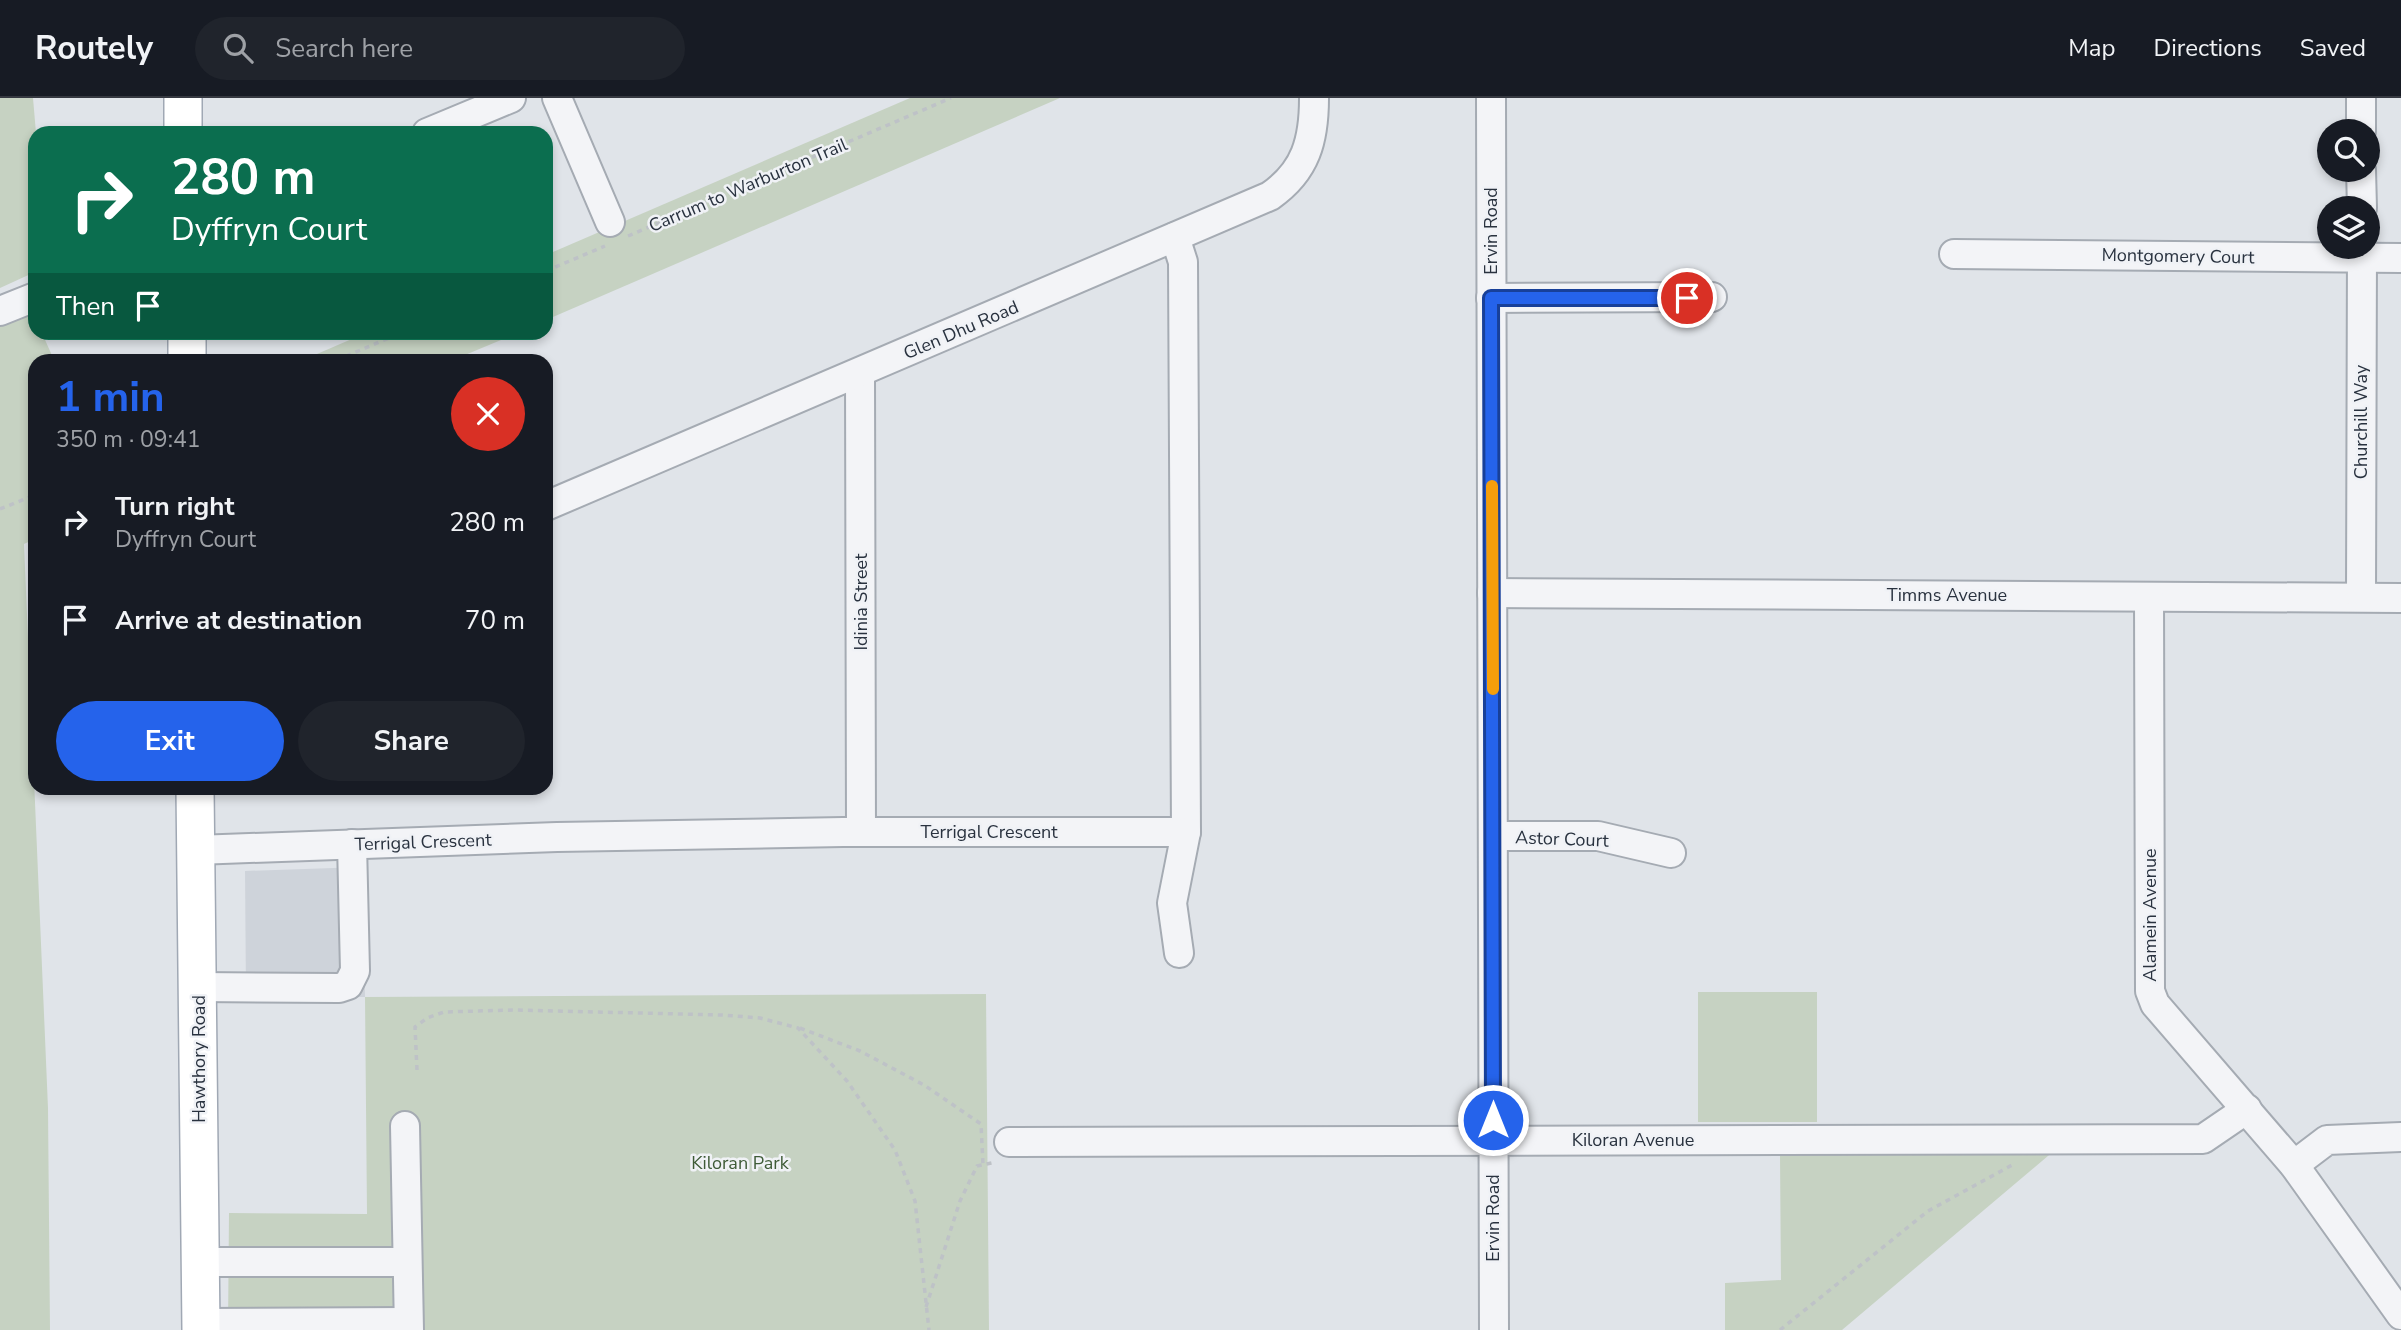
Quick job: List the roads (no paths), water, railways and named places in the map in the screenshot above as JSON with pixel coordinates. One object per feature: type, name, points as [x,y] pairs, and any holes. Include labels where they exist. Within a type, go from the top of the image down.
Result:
[{"type":"main road","points":[[183,98],[183,126]]},
{"type":"main road","name":"Hawthory Road","points":[[195,795],[201,1326]]},
{"type":"street","points":[[444,126],[511,98]]},
{"type":"street","points":[[557,98],[614,235]]},
{"type":"street","name":"Glen Dhu Road","points":[[553,503],[1270,195],[1292,177],[1308,153],[1314,127],[1314,98]]},
{"type":"street","name":"Ervin Road","points":[[1491,98],[1494,1330]]},
{"type":"street","points":[[2361,98],[2361,119]]},
{"type":"street","points":[[1175,237],[1183,262],[1186,832],[1172,903],[1179,953]]},
{"type":"street","name":"Montgomery Court","points":[[1954,254],[2317,252]]},
{"type":"street","name":"Montgomery Court","points":[[2380,255],[2401,258]]},
{"type":"street","name":"Churchill Way","points":[[2361,597],[2362,259]]},
{"type":"street","points":[[1491,298],[1712,298]]},
{"type":"street","points":[[0,312],[28,300]]},
{"type":"street","name":"Idinia Street","points":[[860,373],[861,832]]},
{"type":"street","name":"Timms Avenue","points":[[1492,593],[2401,598]]},
{"type":"street","name":"Alamein Avenue","points":[[2149,597],[2150,991],[2155,1004],[2164,1015],[2294,1165],[2401,1315]]},
{"type":"street","name":"Terrigal Crescent","points":[[196,850],[571,836],[861,832],[1186,832]]},
{"type":"street","name":"Astor Court","points":[[1493,836],[1598,836],[1671,853]]},
{"type":"street","points":[[199,987],[339,988],[348,985],[355,971],[352,844]]},
{"type":"street","name":"Kiloran Avenue","points":[[1003,1152],[1493,1140],[2203,1139],[2247,1109]]},
{"type":"street","points":[[201,1326],[408,1326],[405,1125]]},
{"type":"street","points":[[2294,1165],[2327,1140],[2345,1137],[2401,1137]]},
{"type":"street","points":[[201,1262],[407,1262]]},
{"type":"park label","name":"Kiloran Park","points":[[740,1163]]}]
